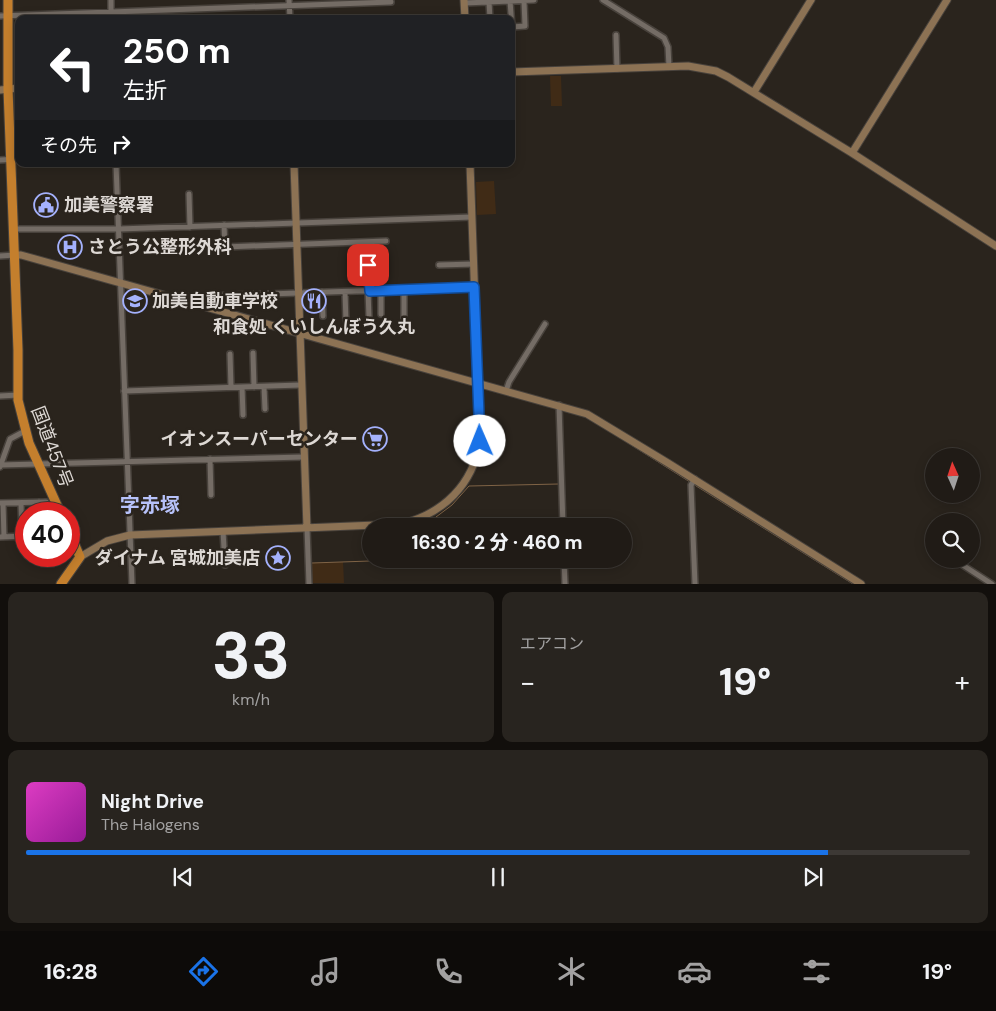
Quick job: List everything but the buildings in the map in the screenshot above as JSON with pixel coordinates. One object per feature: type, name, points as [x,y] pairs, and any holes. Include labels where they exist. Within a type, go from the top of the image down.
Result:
[{"type":"highway","name":"国道457号","points":[[8,0],[4,16],[4,90],[15,159],[14,230],[18,395],[25,431],[55,502]]},
{"type":"highway","points":[[61,584],[73,567]]},
{"type":"street","points":[[111,0],[111,15]]},
{"type":"street","points":[[465,15],[464,1],[534,0]]},
{"type":"street","points":[[603,0],[664,38],[668,47],[669,67]]},
{"type":"street","points":[[754,92],[811,0]]},
{"type":"street","points":[[852,153],[946,0]]},
{"type":"street","points":[[510,1],[511,15]]},
{"type":"street","points":[[515,27],[525,26],[524,1]]},
{"type":"street","points":[[31,15],[289,3],[391,2]]},
{"type":"street","points":[[490,2],[490,15]]},
{"type":"street","points":[[616,35],[618,69]]},
{"type":"street","points":[[515,72],[688,66],[716,71],[754,92],[852,153],[996,246]]},
{"type":"street","points":[[0,160],[15,159]]},
{"type":"street","points":[[116,167],[132,584]]},
{"type":"street","points":[[294,167],[309,584]]},
{"type":"street","points":[[80,557],[107,541],[130,534],[401,524],[424,517],[444,505],[465,482],[479,450],[480,432],[470,167]]},
{"type":"street","points":[[189,194],[190,227]]},
{"type":"street","points":[[14,230],[190,227],[472,216]]},
{"type":"street","points":[[224,225],[225,247],[386,241]]},
{"type":"street","points":[[0,256],[21,255],[478,382],[596,418],[693,482],[861,584]]},
{"type":"street","points":[[439,265],[474,264]]},
{"type":"street","points":[[368,265],[369,317]]},
{"type":"street","points":[[175,298],[474,287]]},
{"type":"street","points":[[380,290],[381,314]]},
{"type":"street","points":[[404,290],[404,319]]},
{"type":"street","points":[[322,292],[323,316]]},
{"type":"street","points":[[344,292],[346,322]]},
{"type":"street","points":[[506,391],[509,382],[546,324]]},
{"type":"street","points":[[253,352],[254,387]]},
{"type":"street","points":[[230,354],[231,388]]},
{"type":"street","points":[[124,391],[301,385]]},
{"type":"street","points":[[264,386],[265,409]]},
{"type":"street","points":[[242,387],[244,415]]},
{"type":"street","points":[[0,396],[18,395]]},
{"type":"street","points":[[559,408],[563,518]]},
{"type":"street","points":[[25,431],[10,439],[0,466],[304,456]]},
{"type":"street","points":[[210,460],[211,495]]},
{"type":"street","points":[[693,482],[695,584]]},
{"type":"street","points":[[15,503],[1,503],[2,537],[15,537]]},
{"type":"street","points":[[223,531],[225,565]]},
{"type":"street","points":[[564,568],[565,584]]},
{"type":"street","points":[[967,568],[992,584]]},
{"type":"shaded area","points":[[550,76],[561,76],[562,106],[551,106]]},
{"type":"shaded area","points":[[494,181],[496,214],[477,215],[476,182]]},
{"type":"shaded area","points":[[343,562],[344,583],[312,583],[311,563]]},
{"type":"waterway","points":[[617,436],[690,482]]},
{"type":"waterway","points":[[436,518],[452,505],[469,486],[559,484]]},
{"type":"waterway","points":[[693,484],[853,584]]},
{"type":"waterway","points":[[312,563],[362,561]]},
{"type":"place","name":"加美警察署","points":[[46,205]]},
{"type":"place","name":"さとう公整形外科","points":[[70,247]]},
{"type":"place","name":"加美自動車学校","points":[[135,301]]},
{"type":"place","name":"和食処 くいしんぼう久丸","points":[[314,301]]},
{"type":"place","name":"イオンスーパーセンター","points":[[375,439]]},
{"type":"place","name":"ダイナム 宮城加美店","points":[[278,558]]},
{"type":"district","name":"字赤塚","points":[[150,505]]},
{"type":"route","points":[[368,265],[370,291],[474,287],[480,441]]}]
